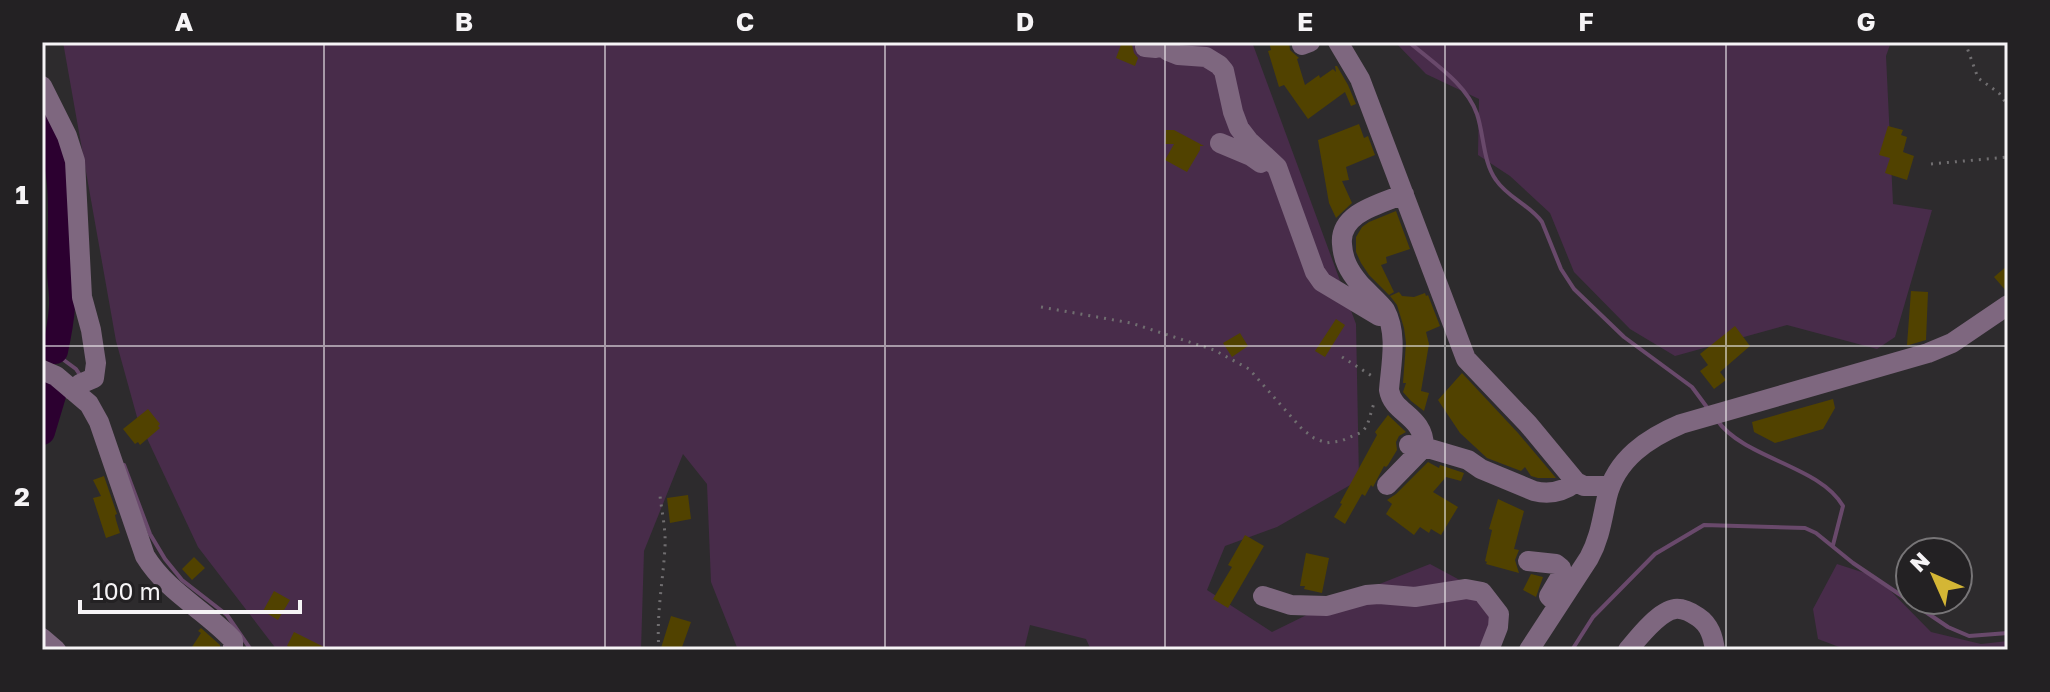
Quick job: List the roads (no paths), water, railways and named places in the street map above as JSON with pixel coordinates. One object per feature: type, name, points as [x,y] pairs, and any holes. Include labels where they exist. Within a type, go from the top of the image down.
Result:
[{"type":"street","points":[[1338,42],[1360,79],[1466,359],[1528,424],[1576,482],[1584,486],[1610,486]]},
{"type":"street","points":[[1158,45],[1172,53],[1199,55],[1219,65],[1226,77],[1239,128],[1277,167],[1315,272],[1322,282],[1389,323]]},
{"type":"street","points":[[42,86],[67,136],[75,161],[82,297],[96,363],[79,385]]},
{"type":"street","points":[[1220,143],[1266,166],[1283,186]]},
{"type":"street","points":[[1387,485],[1417,446],[1425,441],[1419,425],[1390,396],[1393,342],[1389,323],[1383,307],[1348,269],[1341,235],[1343,228],[1356,215],[1404,194]]},
{"type":"street","points":[[1529,650],[1598,542],[1610,486],[1618,470],[1641,446],[1663,432],[1719,412],[1928,353],[1952,343],[2008,305]]},
{"type":"street","points":[[42,370],[79,385],[99,422],[145,556],[173,589],[233,640],[233,650]]},
{"type":"street","points":[[1417,446],[1468,460],[1481,469],[1542,493],[1559,492],[1576,482]]},
{"type":"street","points":[[1528,561],[1556,564],[1561,568],[1562,574],[1549,596],[1558,606]]},
{"type":"street","points":[[1263,596],[1291,605],[1327,606],[1366,595],[1415,597],[1474,590],[1482,592],[1499,614],[1498,627],[1489,650]]},
{"type":"street","points":[[1628,650],[1662,615],[1674,609],[1683,609],[1704,621],[1714,639],[1715,650]]},
{"type":"street","points":[[42,638],[56,650]]},
{"type":"waterway","points":[[1409,42],[1448,74],[1472,103],[1492,173],[1501,186],[1542,222],[1561,269],[1574,289],[1624,337],[1692,387],[1709,410]]},
{"type":"waterway","points":[[42,128],[56,158],[61,196],[62,302],[55,351]]},
{"type":"waterway","points":[[42,344],[76,369],[82,378]]},
{"type":"waterway","points":[[42,432],[54,392]]},
{"type":"waterway","points":[[1717,420],[1745,444],[1800,471],[1832,492],[1843,506],[1833,545]]},
{"type":"waterway","points":[[124,465],[150,534],[165,559],[182,580],[227,615],[251,650]]},
{"type":"waterway","points":[[1572,650],[1593,617],[1655,554],[1704,525],[1805,528],[1948,627],[1969,636],[2008,633]]}]
